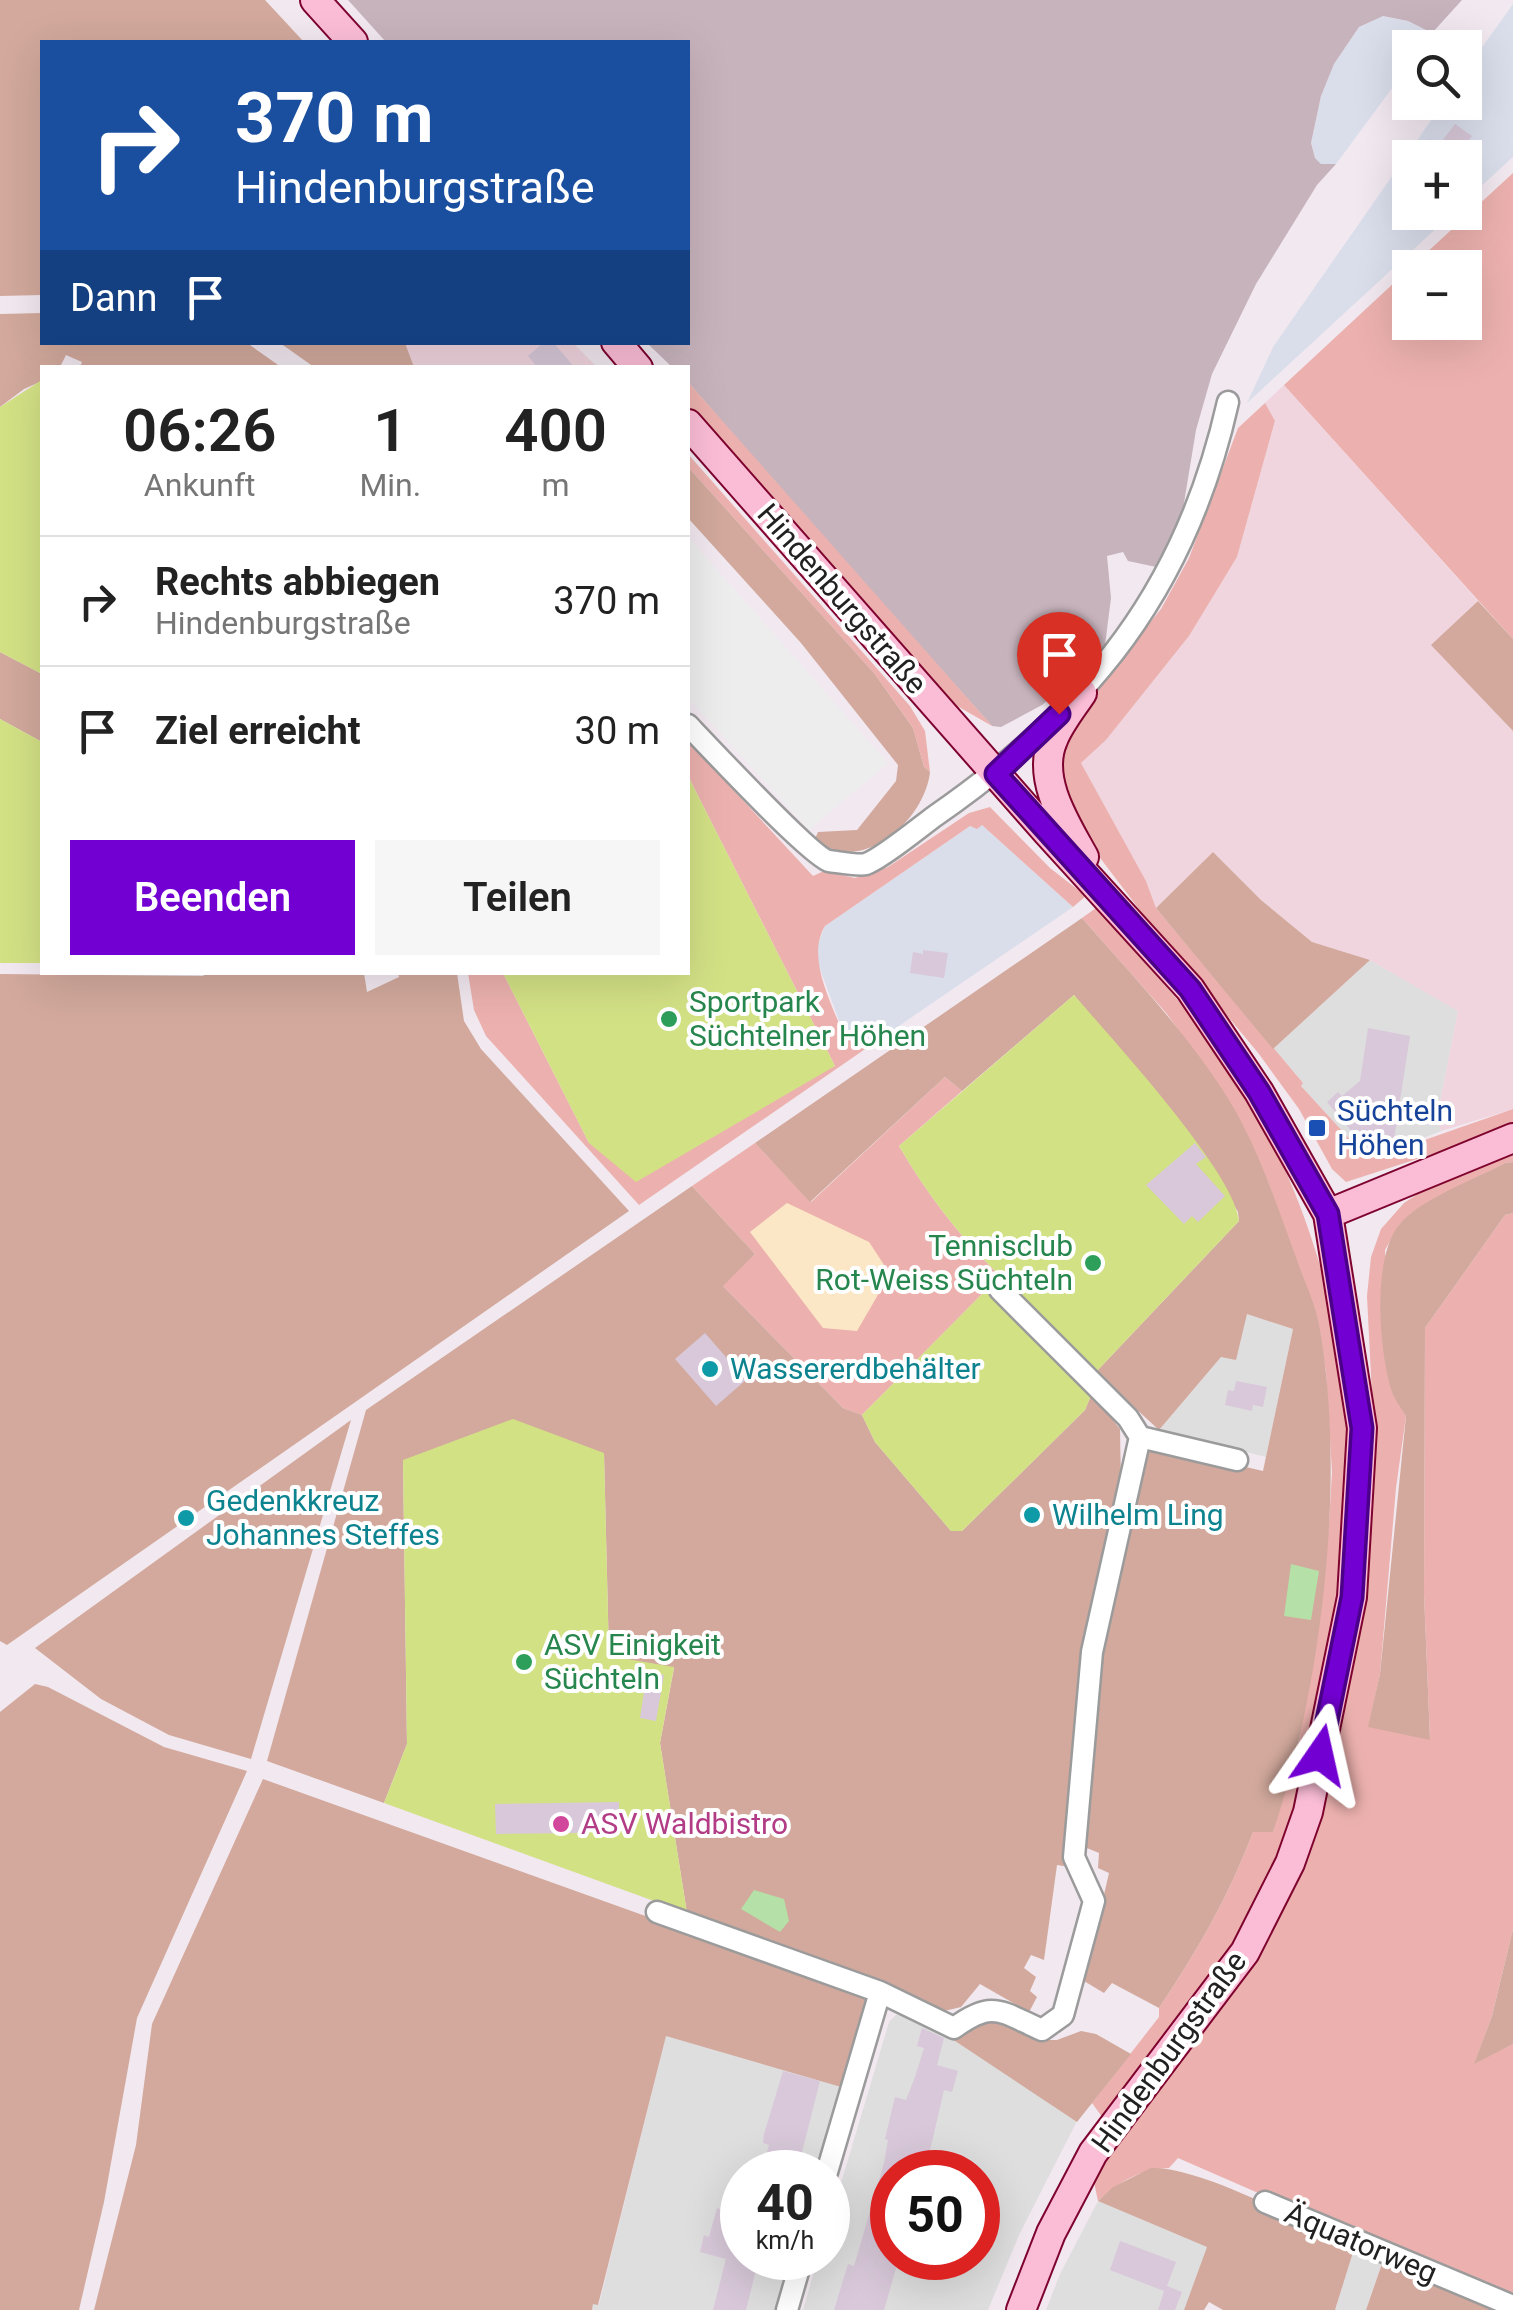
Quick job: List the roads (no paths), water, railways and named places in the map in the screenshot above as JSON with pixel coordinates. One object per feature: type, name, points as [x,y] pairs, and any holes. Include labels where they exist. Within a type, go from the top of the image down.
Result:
[{"type":"main road","points":[[315,0],[350,40]]},
{"type":"main road","points":[[619,345],[635,365]]},
{"type":"main road","name":"Hindenburgstraße","points":[[690,426],[1190,989],[1259,1092],[1328,1214],[1362,1428],[1352,1597],[1308,1812],[1290,1863],[1245,1952],[1093,2154],[1050,2234],[1022,2310]]},
{"type":"main road","points":[[1082,693],[1051,742],[1050,776],[1058,808],[1103,894]]},
{"type":"main road","points":[[1328,1214],[1513,1138]]},
{"type":"street","points":[[690,728],[824,860],[866,864],[996,774],[1082,693],[1138,622],[1176,557],[1228,402]]},
{"type":"street","points":[[1000,1290],[1128,1418],[1140,1437],[1237,1460]]},
{"type":"street","points":[[658,1912],[880,1992],[954,2028],[977,2011],[996,2010],[1042,2030],[1063,2015],[1094,1901],[1074,1857],[1092,1652],[1140,1437]]},
{"type":"street","points":[[833,2150],[880,1992]]},
{"type":"street","name":"Äquatorweg","points":[[1265,2202],[1513,2306]]},
{"type":"street","points":[[787,2310],[796,2280]]},
{"type":"place","name":"Sportpark Süchtelner Höhen","points":[[669,1019]]},
{"type":"place","name":"Süchteln Höhen","points":[[1317,1128]]},
{"type":"place","name":"Tennisclub Rot-Weiss Süchteln","points":[[1093,1263]]},
{"type":"place","name":"Wassererdbehälter","points":[[710,1369]]},
{"type":"place","name":"Wilhelm Ling","points":[[1032,1515]]},
{"type":"place","name":"Gedenkkreuz Johannes Steffes","points":[[186,1518]]},
{"type":"place","name":"ASV Einigkeit Süchteln","points":[[524,1662]]},
{"type":"place","name":"ASV Waldbistro","points":[[561,1824]]}]
